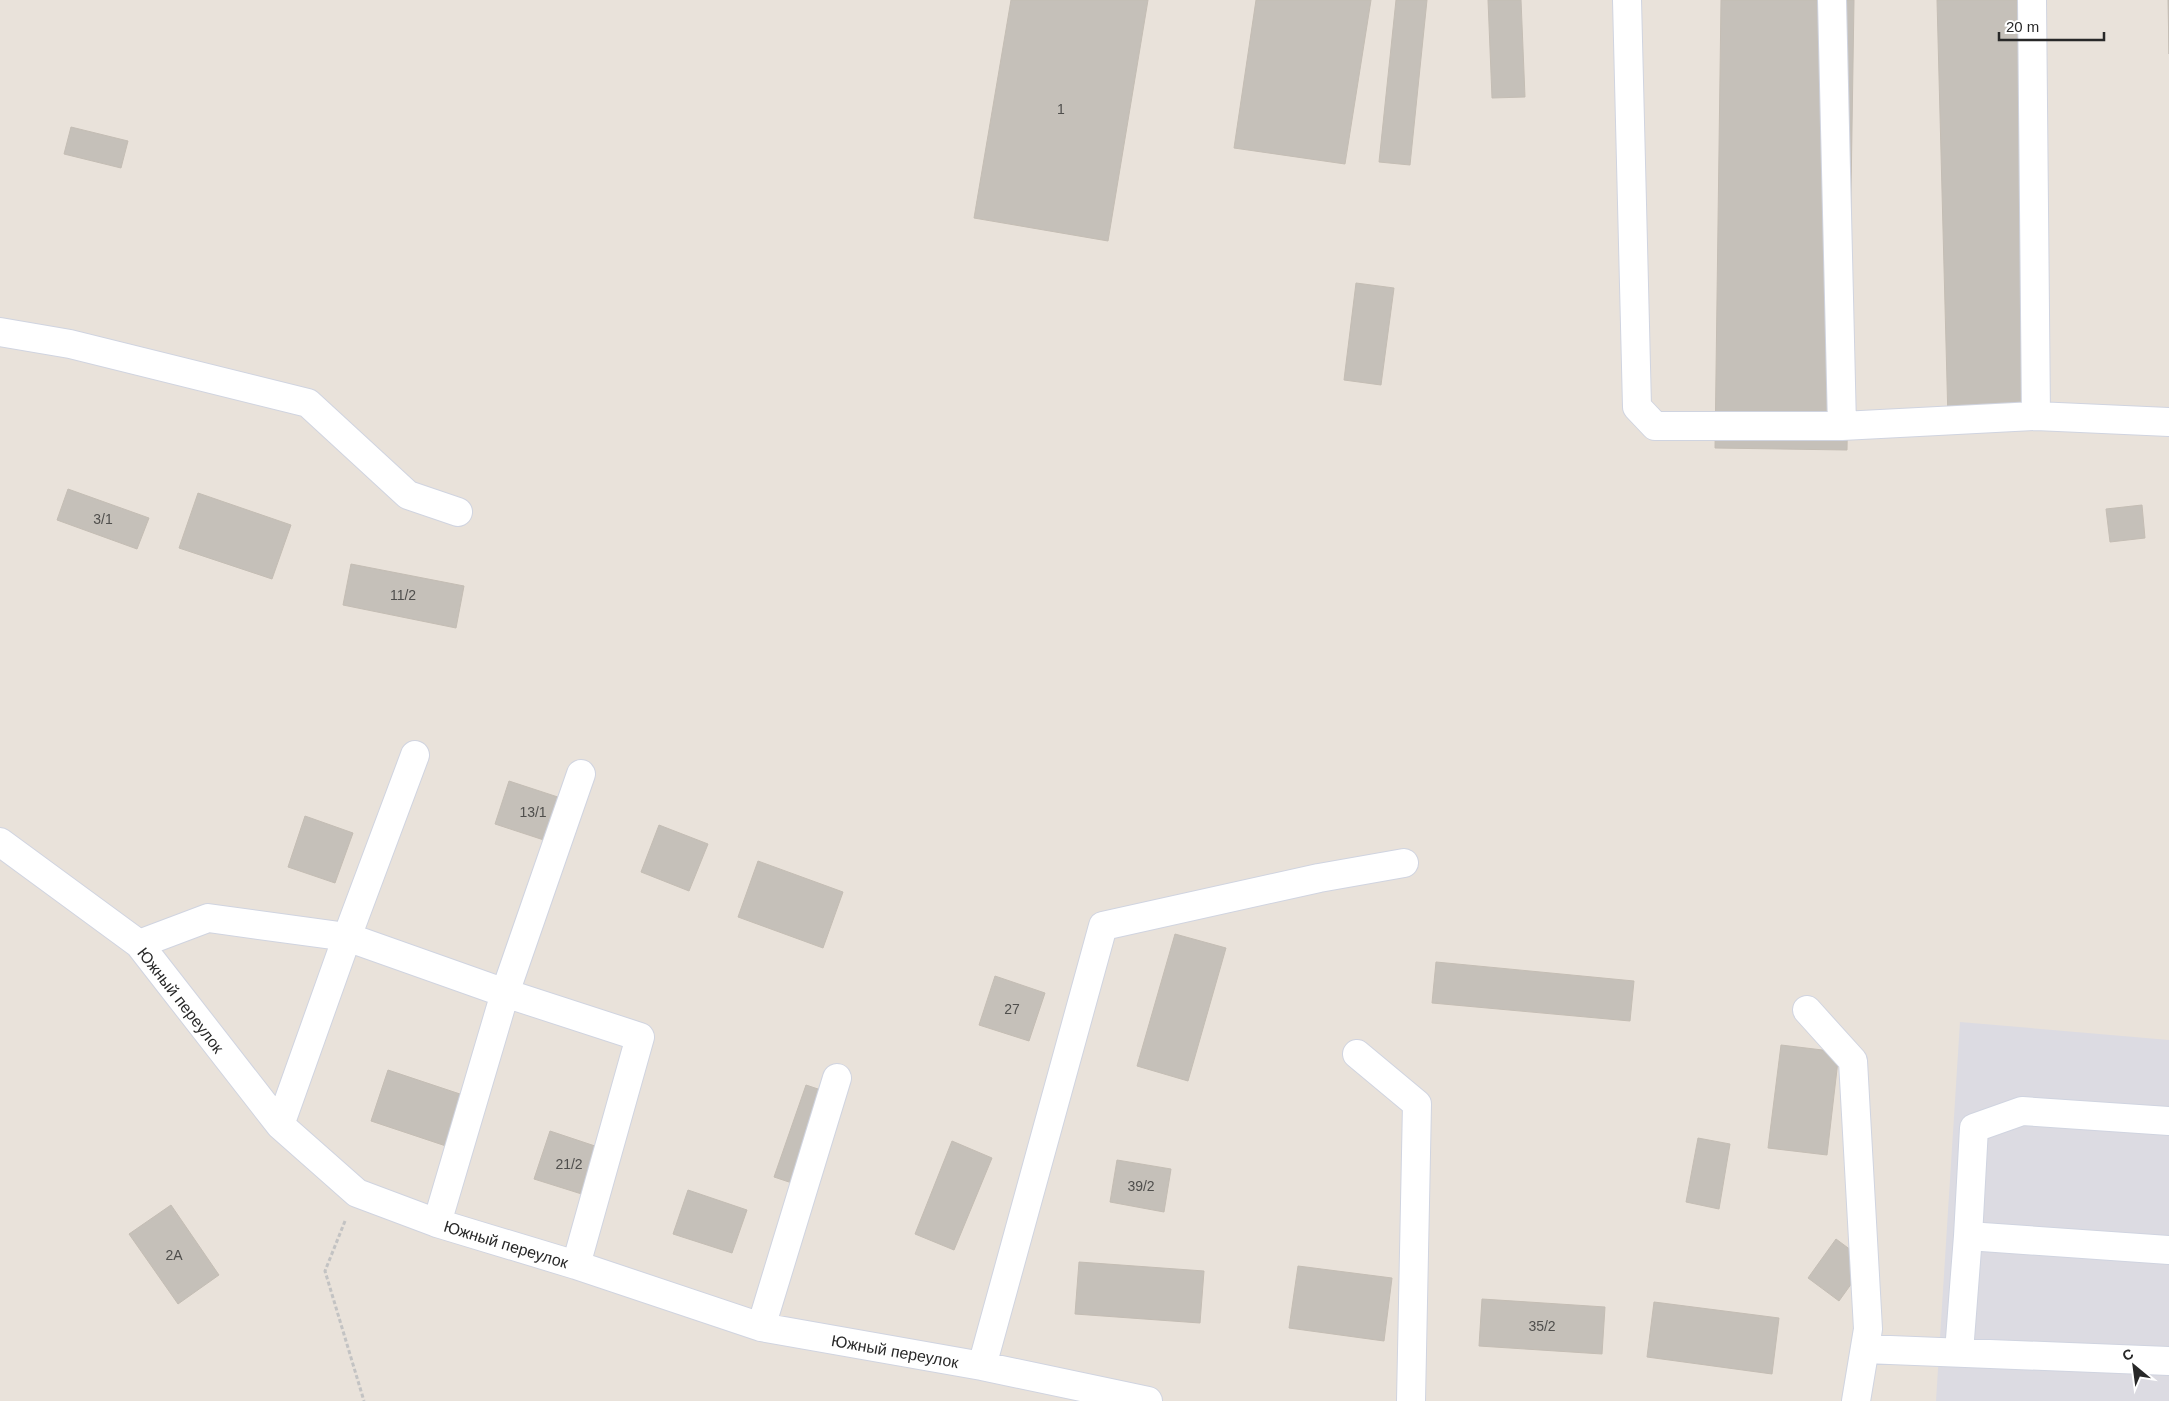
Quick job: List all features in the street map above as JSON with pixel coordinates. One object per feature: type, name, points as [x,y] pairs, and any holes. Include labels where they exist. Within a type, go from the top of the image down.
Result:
[{"type":"street","points":[[1627,0],[1637,407],[1655,426],[1842,426],[2036,416],[2169,422]]},
{"type":"street","points":[[1832,0],[1842,426]]},
{"type":"street","points":[[2032,0],[2036,416]]},
{"type":"street","points":[[0,332],[70,344],[308,403],[408,495],[458,512]]},
{"type":"street","points":[[280,1125],[415,755]]},
{"type":"street","points":[[437,1223],[504,993],[582,774]]},
{"type":"street","name":"Южный переулок","points":[[0,842],[138,944],[280,1125],[356,1193],[437,1223],[576,1265],[761,1327],[982,1366],[1148,1401]]},
{"type":"street","points":[[982,1366],[1103,926],[1319,878],[1404,863]]},
{"type":"street","points":[[138,944],[208,918],[347,937],[504,993],[640,1037],[576,1265]]},
{"type":"street","points":[[1807,1010],[1854,1061],[1868,1329],[1856,1401]]},
{"type":"street","points":[[1357,1054],[1417,1104],[1411,1401]]},
{"type":"street","points":[[761,1327],[837,1078]]},
{"type":"street","points":[[1958,1352],[1968,1236],[1974,1128],[2022,1111],[2169,1121]]},
{"type":"street","points":[[1968,1236],[2169,1250]]},
{"type":"street","points":[[1865,1348],[2169,1361]]},
{"type":"path","points":[[356,1193],[325,1271],[364,1401]]},
{"type":"shaded area","points":[[1960,1022],[2169,1040],[2169,1401],[1936,1401]]},
{"type":"building","points":[[1011,0],[1148,0],[1108,241],[974,218]]},
{"type":"building","points":[[1256,0],[1371,0],[1345,164],[1234,148]]},
{"type":"building","points":[[1396,0],[1427,0],[1410,165],[1379,162]]},
{"type":"building","points":[[1488,0],[1521,0],[1525,97],[1492,98]]},
{"type":"building","points":[[1721,0],[1854,0],[1847,450],[1715,448]]},
{"type":"building","points":[[1937,0],[2022,0],[2033,417],[1948,420]]},
{"type":"building","points":[[2168,0],[2169,0],[2169,54]]},
{"type":"building","points":[[71,127],[128,141],[121,168],[64,154]]},
{"type":"building","points":[[1356,283],[1394,288],[1381,385],[1344,380]]},
{"type":"building","points":[[68,489],[149,518],[137,549],[57,520]]},
{"type":"building","points":[[198,493],[291,525],[272,579],[179,548]]},
{"type":"building","points":[[2142,505],[2145,538],[2110,542],[2106,509]]},
{"type":"building","points":[[351,564],[464,586],[456,628],[343,605]]},
{"type":"building","points":[[509,781],[570,801],[556,844],[495,824]]},
{"type":"building","points":[[305,816],[353,833],[335,883],[288,867]]},
{"type":"building","points":[[659,825],[708,844],[689,891],[641,872]]},
{"type":"building","points":[[758,861],[843,892],[823,948],[738,917]]},
{"type":"building","points":[[1175,934],[1226,948],[1188,1081],[1137,1066]]},
{"type":"building","points":[[1436,962],[1634,981],[1630,1021],[1432,1003]]},
{"type":"building","points":[[995,976],[1045,993],[1029,1041],[979,1025]]},
{"type":"building","points":[[1781,1045],[1839,1052],[1827,1155],[1768,1148]]},
{"type":"building","points":[[388,1070],[463,1095],[446,1146],[371,1121]]},
{"type":"building","points":[[806,1085],[839,1096],[807,1188],[774,1177]]},
{"type":"building","points":[[550,1131],[604,1149],[588,1196],[534,1179]]},
{"type":"building","points":[[1698,1138],[1730,1144],[1719,1209],[1686,1202]]},
{"type":"building","points":[[952,1141],[992,1158],[954,1250],[915,1234]]},
{"type":"building","points":[[1117,1160],[1171,1169],[1164,1212],[1110,1202]]},
{"type":"building","points":[[688,1190],[747,1210],[732,1253],[673,1234]]},
{"type":"building","points":[[171,1205],[219,1275],[178,1304],[129,1234]]},
{"type":"building","points":[[1836,1239],[1867,1262],[1839,1301],[1808,1278]]},
{"type":"building","points":[[1079,1262],[1204,1271],[1200,1323],[1075,1314]]},
{"type":"building","points":[[1298,1266],[1392,1278],[1384,1341],[1289,1328]]},
{"type":"building","points":[[1482,1299],[1605,1307],[1602,1354],[1479,1346]]},
{"type":"building","points":[[1654,1302],[1779,1318],[1772,1374],[1647,1357]]}]
